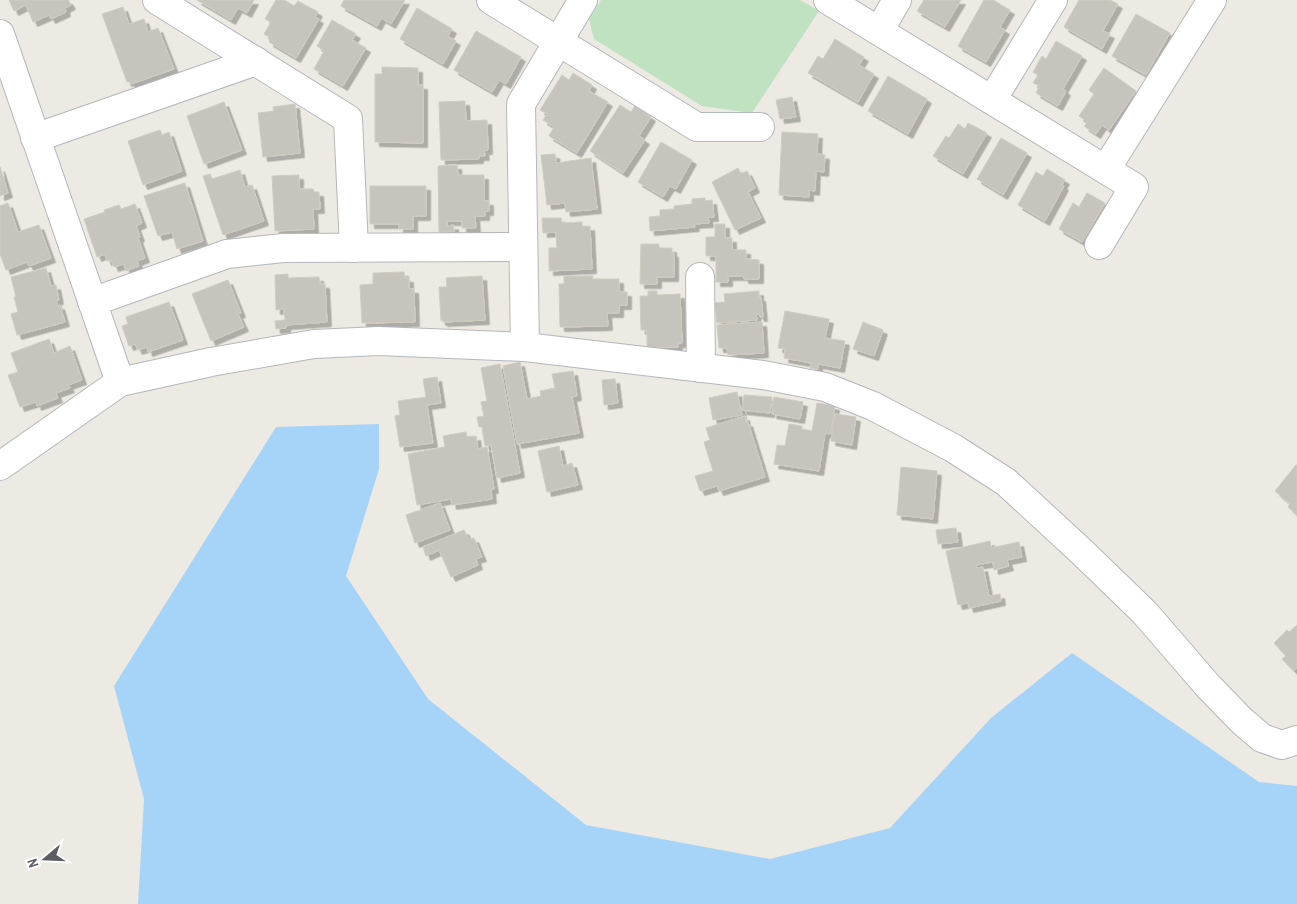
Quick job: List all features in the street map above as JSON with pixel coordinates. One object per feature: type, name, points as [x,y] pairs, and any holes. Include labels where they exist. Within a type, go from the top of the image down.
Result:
[{"type":"street","points":[[157,0],[348,119],[354,248]]},
{"type":"street","points":[[491,0],[697,126],[760,127]]},
{"type":"street","points":[[525,346],[521,104],[582,0]]},
{"type":"street","points":[[828,0],[1134,186],[1099,245]]},
{"type":"street","points":[[879,31],[897,0]]},
{"type":"street","points":[[992,100],[1053,0]]},
{"type":"street","points":[[1106,170],[1212,0]]},
{"type":"street","points":[[0,34],[120,382]]},
{"type":"street","points":[[36,138],[256,61]]},
{"type":"street","points":[[92,302],[227,254],[283,248],[523,247]]},
{"type":"street","points":[[700,277],[701,368]]},
{"type":"street","points":[[0,466],[120,382],[202,364],[314,344],[380,341],[525,346],[764,375],[825,387],[873,406],[953,448],[1006,482],[1082,552],[1145,614],[1208,686],[1255,733],[1262,738],[1282,745],[1297,740]]},
{"type":"green space","points":[[601,0],[800,0],[819,11],[752,113],[702,106],[594,39],[589,19]]},
{"type":"water","points":[[379,424],[379,469],[346,576],[428,699],[586,825],[770,859],[890,828],[991,718],[1072,653],[1259,782],[1297,786],[1297,904],[138,904],[144,799],[114,686],[276,427]]},
{"type":"building","points":[[9,0],[68,0],[71,5],[65,8],[66,12],[51,19],[49,15],[33,22],[26,5],[14,11]]},
{"type":"building","points":[[197,0],[254,0],[247,13],[238,8],[231,20]]},
{"type":"building","points":[[276,0],[284,0],[294,6],[298,1],[318,12],[315,17],[319,19],[296,58],[269,42],[271,38],[264,34],[271,22],[265,19]]},
{"type":"building","points":[[344,0],[405,0],[391,24],[381,18],[377,26],[341,6]]},
{"type":"building","points":[[924,0],[961,0],[945,27],[917,11]]},
{"type":"building","points":[[984,0],[993,0],[1010,10],[1000,27],[1005,30],[986,62],[958,46]]},
{"type":"building","points":[[1079,0],[1110,0],[1118,4],[1103,31],[1110,34],[1102,49],[1064,27]]},
{"type":"building","points":[[123,7],[129,24],[144,19],[148,32],[158,28],[174,69],[131,84],[130,81],[127,82],[102,14]]},
{"type":"building","points":[[417,8],[452,29],[448,36],[456,41],[443,64],[400,39]]},
{"type":"building","points":[[1136,14],[1170,33],[1146,75],[1112,56]]},
{"type":"building","points":[[332,20],[356,34],[352,40],[366,48],[343,86],[314,69],[324,51],[317,46]]},
{"type":"building","points":[[476,31],[521,57],[506,84],[499,80],[492,92],[454,70]]},
{"type":"building","points":[[835,39],[864,57],[859,65],[874,74],[858,102],[808,73],[818,56],[823,59]]},
{"type":"building","points":[[1056,41],[1082,56],[1063,89],[1066,91],[1058,106],[1036,93],[1040,86],[1033,83],[1038,75],[1033,72],[1042,56],[1046,59]]},
{"type":"building","points":[[382,67],[418,68],[418,85],[423,85],[423,143],[375,142],[375,74],[382,74]]},
{"type":"building","points":[[1104,68],[1136,91],[1109,130],[1102,125],[1096,134],[1084,126],[1088,122],[1079,116],[1094,94],[1089,90]]},
{"type":"building","points":[[573,73],[592,85],[589,91],[608,102],[577,153],[549,136],[554,127],[543,120],[547,114],[540,110],[562,75],[569,80]]},
{"type":"building","points":[[888,76],[927,99],[908,134],[868,111]]},
{"type":"building","points":[[792,97],[796,117],[780,119],[776,100]]},
{"type":"building","points":[[465,101],[466,121],[487,120],[488,150],[484,150],[485,156],[479,156],[479,159],[441,160],[439,102]]},
{"type":"building","points":[[224,102],[242,150],[204,164],[187,116]]},
{"type":"building","points":[[295,104],[300,153],[263,157],[258,113],[274,111],[273,107]]},
{"type":"building","points":[[620,105],[631,112],[635,106],[651,117],[639,136],[645,140],[623,173],[590,151]]},
{"type":"building","points":[[968,123],[987,133],[963,174],[933,156],[946,136],[949,138],[958,124],[965,129]]},
{"type":"building","points":[[160,130],[162,135],[169,132],[182,171],[143,185],[128,141]]},
{"type":"building","points":[[782,132],[818,134],[817,154],[825,155],[824,172],[816,171],[815,191],[809,190],[809,197],[779,195]]},
{"type":"building","points":[[1001,138],[1027,153],[1003,195],[977,179]]},
{"type":"building","points":[[661,142],[692,160],[676,189],[670,186],[663,197],[638,182]]},
{"type":"building","points":[[555,154],[556,163],[591,158],[597,209],[566,212],[565,203],[547,205],[541,155]]},
{"type":"building","points":[[457,165],[458,175],[484,175],[484,201],[489,201],[489,211],[485,211],[485,216],[475,216],[476,228],[462,228],[462,221],[447,221],[447,226],[454,225],[454,232],[439,232],[438,166]]},
{"type":"building","points":[[0,167],[8,193],[0,196]]},
{"type":"building","points":[[738,168],[741,174],[747,171],[755,188],[748,192],[761,218],[735,230],[712,182]]},
{"type":"building","points":[[1047,169],[1065,180],[1062,185],[1064,186],[1045,221],[1018,205],[1036,172],[1043,176]]},
{"type":"building","points":[[240,170],[245,187],[252,185],[264,221],[223,235],[203,176],[210,174],[212,179]]},
{"type":"building","points":[[299,175],[299,189],[313,189],[314,192],[319,192],[320,209],[313,209],[314,229],[275,231],[272,176]]},
{"type":"building","points":[[185,183],[203,241],[177,249],[172,232],[158,236],[144,196]]},
{"type":"building","points":[[370,186],[426,186],[426,216],[413,216],[413,229],[399,229],[399,224],[370,224]]},
{"type":"building","points":[[1087,193],[1105,203],[1082,242],[1059,229],[1073,203],[1079,207]]},
{"type":"building","points":[[705,198],[705,201],[712,200],[714,217],[708,217],[709,223],[694,224],[695,227],[650,231],[649,217],[660,216],[660,210],[674,209],[674,206],[692,204],[692,199]]},
{"type":"building","points":[[8,203],[18,232],[39,225],[51,258],[29,266],[27,262],[6,270],[0,254],[0,206]]},
{"type":"building","points":[[135,204],[142,223],[136,226],[145,258],[137,261],[139,266],[126,271],[124,264],[114,267],[111,260],[107,261],[105,254],[97,257],[84,219],[119,205],[121,209]]},
{"type":"building","points":[[542,218],[561,218],[562,223],[582,222],[582,227],[590,226],[592,269],[549,271],[549,248],[557,248],[556,232],[543,233]]},
{"type":"building","points":[[715,224],[725,224],[725,238],[732,238],[732,250],[746,250],[746,259],[759,260],[759,279],[744,279],[744,276],[728,276],[728,282],[716,282],[716,256],[706,256],[706,237],[715,237]]},
{"type":"building","points":[[641,244],[659,244],[659,248],[672,248],[672,253],[674,253],[674,277],[657,277],[657,284],[640,284]]},
{"type":"building","points":[[46,268],[51,286],[56,285],[59,300],[56,300],[58,306],[60,305],[65,322],[17,335],[11,314],[18,312],[11,277]]},
{"type":"building","points":[[404,272],[405,278],[409,278],[409,289],[414,289],[415,322],[362,323],[360,285],[373,284],[373,273]]},
{"type":"building","points":[[288,274],[288,278],[319,277],[320,284],[325,284],[327,322],[286,325],[286,328],[276,329],[275,321],[285,320],[284,309],[276,310],[275,275]]},
{"type":"building","points":[[482,276],[485,320],[441,321],[439,287],[447,287],[446,278]]},
{"type":"building","points":[[564,276],[593,276],[592,279],[619,279],[619,292],[627,292],[627,305],[619,305],[619,313],[607,313],[608,326],[560,327],[559,284],[564,284]]},
{"type":"building","points":[[228,280],[241,313],[238,314],[244,327],[211,341],[192,294]]},
{"type":"building","points":[[648,291],[657,291],[657,295],[680,294],[682,343],[678,343],[678,347],[647,348],[647,330],[641,330],[640,296],[648,296]]},
{"type":"building","points":[[759,291],[763,317],[756,314],[757,320],[717,323],[715,303],[725,302],[724,294]]},
{"type":"building","points":[[169,302],[183,340],[148,352],[147,347],[138,350],[135,344],[129,346],[122,326],[128,324],[126,317]]},
{"type":"building","points":[[785,311],[829,319],[825,338],[845,341],[840,368],[818,364],[818,369],[810,368],[811,363],[784,358],[785,349],[778,348]]},
{"type":"building","points":[[762,322],[764,353],[728,355],[727,348],[719,348],[717,325]]},
{"type":"building","points":[[863,322],[883,330],[874,356],[853,349]]},
{"type":"building","points":[[49,339],[54,353],[70,346],[82,380],[68,385],[70,388],[56,393],[58,398],[37,406],[36,402],[20,407],[8,375],[18,372],[11,353]]},
{"type":"building","points":[[520,362],[527,399],[541,396],[540,391],[555,388],[552,374],[573,371],[577,396],[572,397],[579,433],[517,444],[503,366]]},
{"type":"building","points":[[500,364],[520,473],[497,478],[491,445],[485,446],[482,427],[479,427],[477,417],[484,416],[481,402],[487,401],[481,368]]},
{"type":"building","points":[[437,377],[441,403],[427,405],[433,443],[400,447],[395,416],[400,415],[398,401],[426,397],[423,379]]},
{"type":"building","points":[[615,379],[618,403],[604,405],[602,380]]},
{"type":"building","points":[[737,392],[742,415],[713,420],[709,398]]},
{"type":"building","points":[[744,395],[772,397],[770,413],[742,410]]},
{"type":"building","points":[[774,397],[803,402],[800,419],[772,414]]},
{"type":"building","points":[[817,403],[835,406],[830,434],[825,433],[819,471],[774,464],[777,445],[785,446],[789,424],[802,426],[802,429],[812,431]]},
{"type":"building","points":[[835,414],[856,417],[852,445],[831,441]]},
{"type":"building","points":[[745,416],[765,477],[719,491],[717,486],[700,491],[695,476],[713,471],[704,442],[710,440],[706,428]]},
{"type":"building","points":[[466,432],[467,437],[476,436],[478,449],[487,447],[494,489],[491,489],[492,499],[452,505],[451,499],[417,505],[408,454],[445,447],[443,436]]},
{"type":"building","points":[[559,446],[563,466],[572,463],[578,485],[547,492],[538,451]]},
{"type":"building","points":[[1296,465],[1297,515],[1288,507],[1290,504],[1275,491]]},
{"type":"building","points":[[901,467],[937,471],[933,519],[897,515]]},
{"type":"building","points":[[440,503],[450,530],[415,543],[406,515]]},
{"type":"building","points":[[956,528],[958,542],[938,544],[936,530]]},
{"type":"building","points":[[464,530],[469,540],[474,538],[482,557],[476,559],[478,565],[451,577],[439,550],[426,556],[423,547]]},
{"type":"building","points":[[990,541],[991,548],[1019,542],[1022,557],[1007,560],[1009,566],[994,570],[993,562],[976,565],[977,568],[983,567],[989,596],[1000,594],[1001,601],[969,608],[968,603],[958,605],[946,551]]},
{"type":"building","points":[[1297,625],[1297,668],[1294,671],[1282,659],[1286,656],[1274,643],[1287,630],[1289,632]]}]
